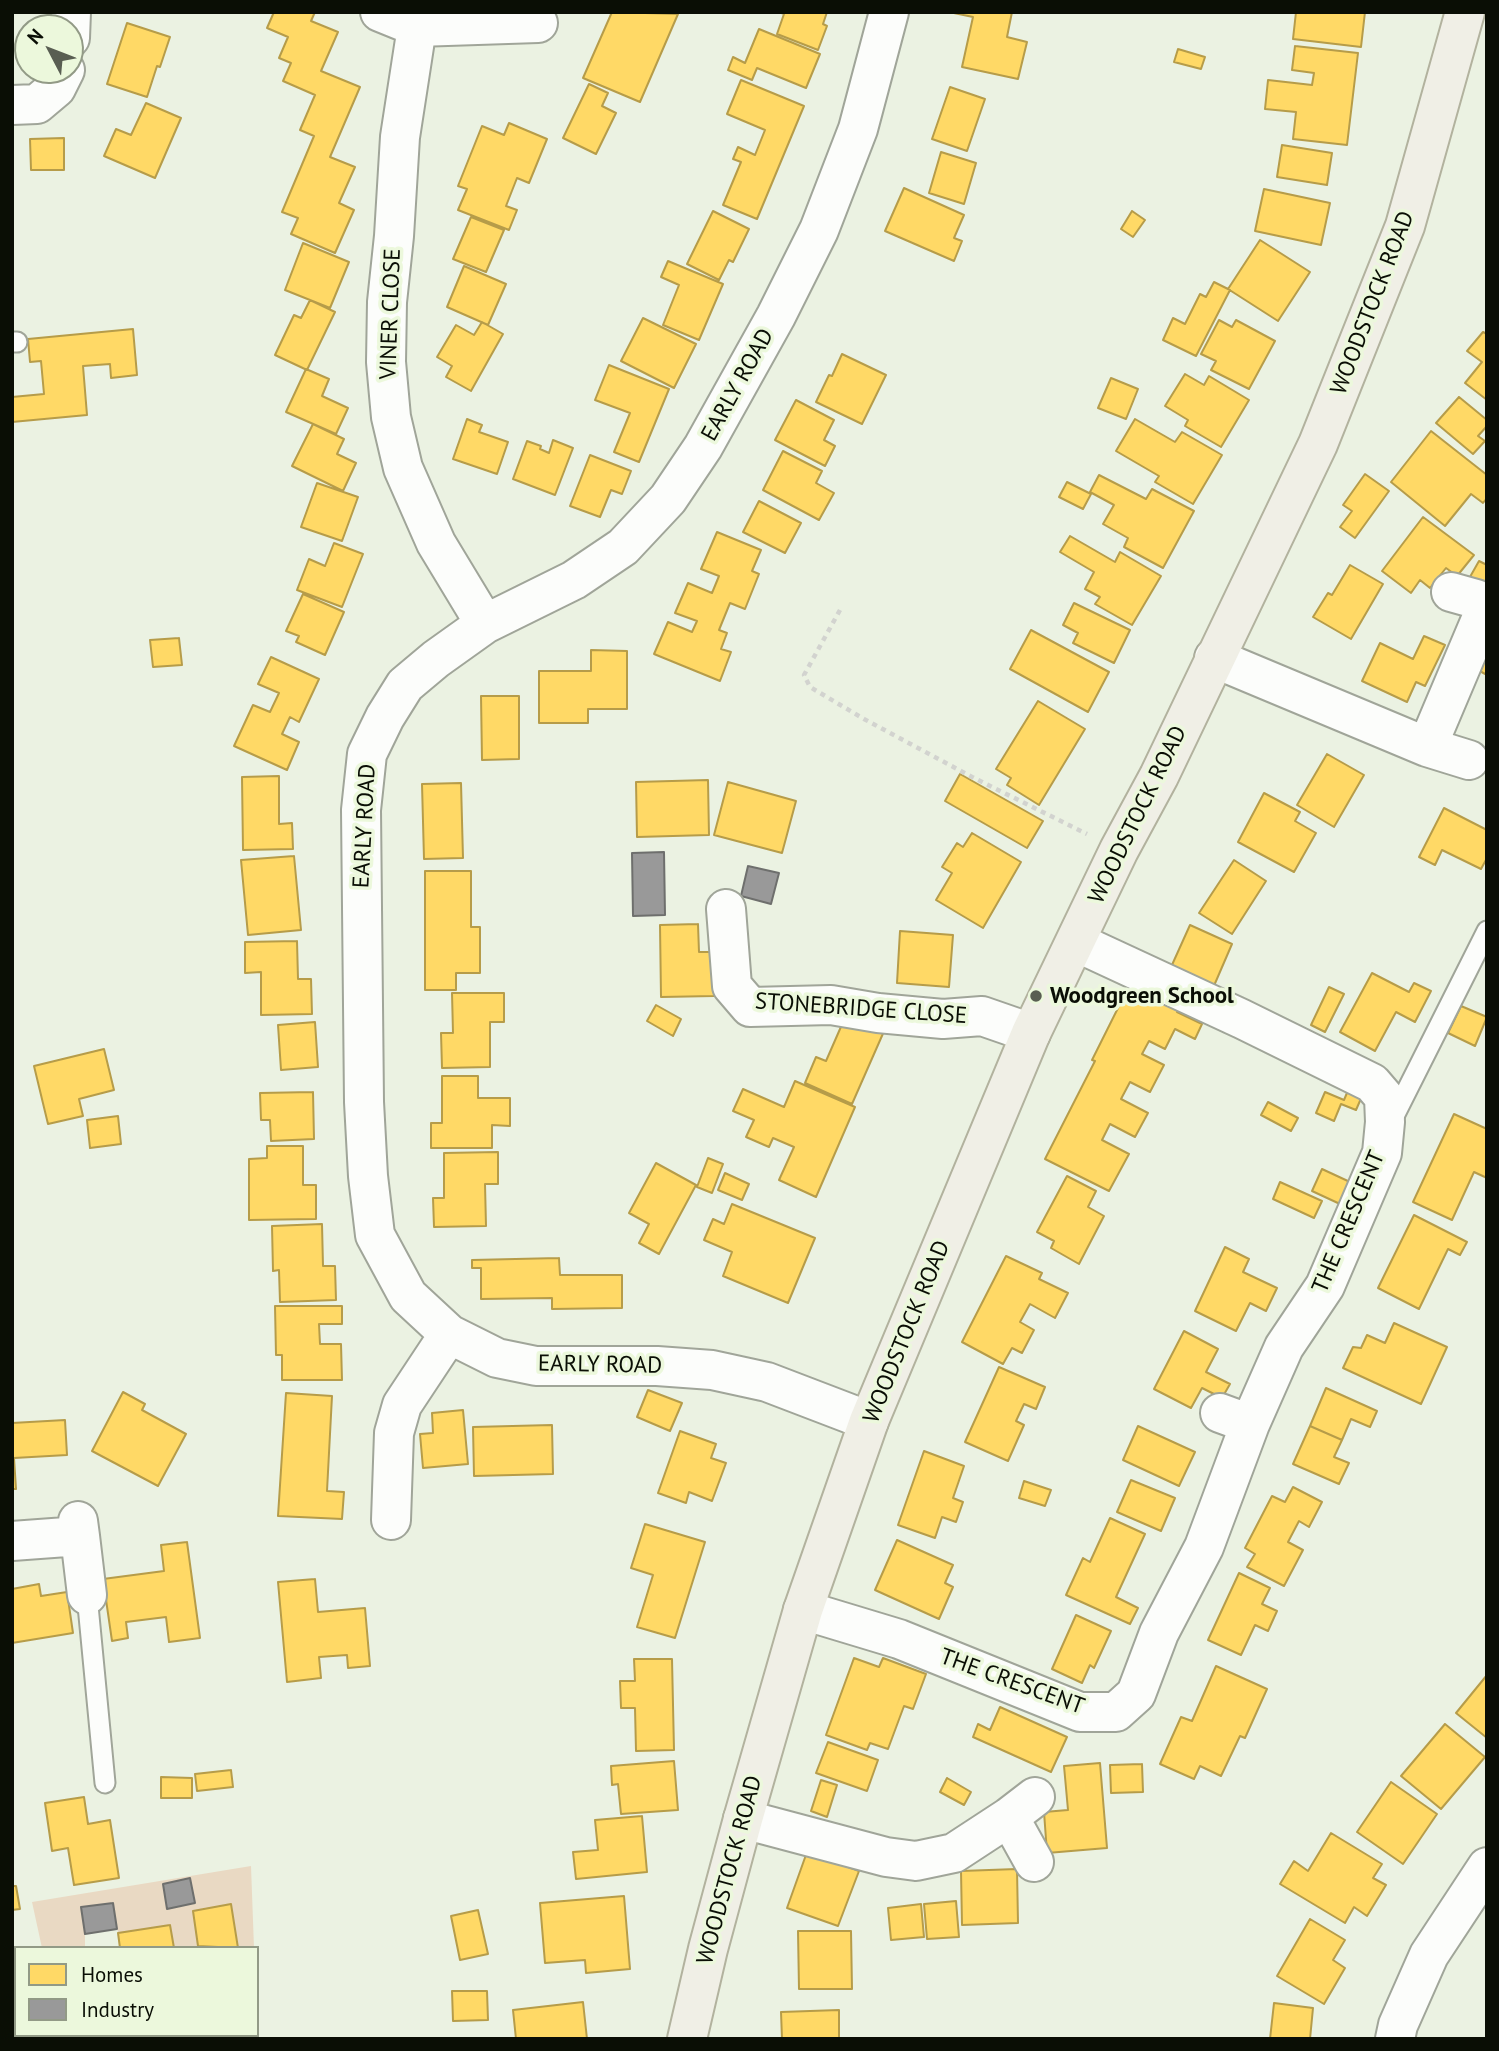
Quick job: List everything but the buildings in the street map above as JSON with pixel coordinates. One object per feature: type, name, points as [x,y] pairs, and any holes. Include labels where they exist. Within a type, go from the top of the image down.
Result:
[{"type":"main road","name":"WOODSTOCK ROAD","points":[[687,2039],[743,1819],[803,1610],[869,1421],[1031,1033],[1318,444],[1405,226],[1465,12]]},
{"type":"street","points":[[380,12],[417,27],[538,23]]},
{"type":"street","name":"EARLY ROAD","points":[[869,1421],[767,1382],[712,1370],[657,1366],[536,1366],[497,1358],[449,1334],[408,1296],[375,1235],[368,1176],[364,1102],[361,810],[367,754],[391,706],[405,685],[485,624],[574,580],[623,547],[668,499],[703,447],[776,316],[819,230],[858,129],[889,12]]},
{"type":"street","name":"VINER CLOSE","points":[[417,27],[400,137],[387,302],[386,362],[391,416],[403,468],[431,531],[485,624]]},
{"type":"street","points":[[30,111],[58,84]]},
{"type":"street","points":[[1427,747],[1485,610],[1476,599],[1451,592]]},
{"type":"street","points":[[1214,658],[1427,747],[1478,761]]},
{"type":"street","name":"STONEBRIDGE CLOSE","points":[[726,909],[732,986],[750,1007],[831,1005],[878,1013],[943,1019],[982,1016],[1031,1033]]},
{"type":"street","name":"THE CRESCENT","points":[[803,1610],[899,1639],[1080,1712],[1116,1712],[1136,1694],[1159,1633],[1204,1547],[1235,1418],[1325,1286],[1382,1153],[1384,1097],[1372,1083],[1076,942]]},
{"type":"street","points":[[391,1520],[394,1433],[402,1405],[449,1334]]},
{"type":"street","points":[[12,1541],[79,1529],[87,1595]]},
{"type":"street","points":[[743,1819],[886,1857],[916,1861],[954,1853],[1022,1807],[1034,1863]]},
{"type":"street","points":[[1395,2039],[1398,2025],[1429,1955],[1487,1867]]},
{"type":"lane","points":[[1383,1135],[1487,931]]},
{"type":"lane","points":[[87,1595],[105,1783]]},
{"type":"path","points":[[840,610],[804,675],[810,687],[960,771],[1119,850]]},
{"type":"shaded area","points":[[251,1866],[254,1946],[238,1946],[231,1904],[193,1911],[198,1946],[174,1946],[170,1925],[118,1933],[113,1903],[81,1907],[85,1946],[42,1946],[32,1902]],"holes":[[[190,1879],[195,1903],[167,1909],[163,1884]]]},
{"type":"place","name":"Woodgreen School","points":[[1036,996]]}]
